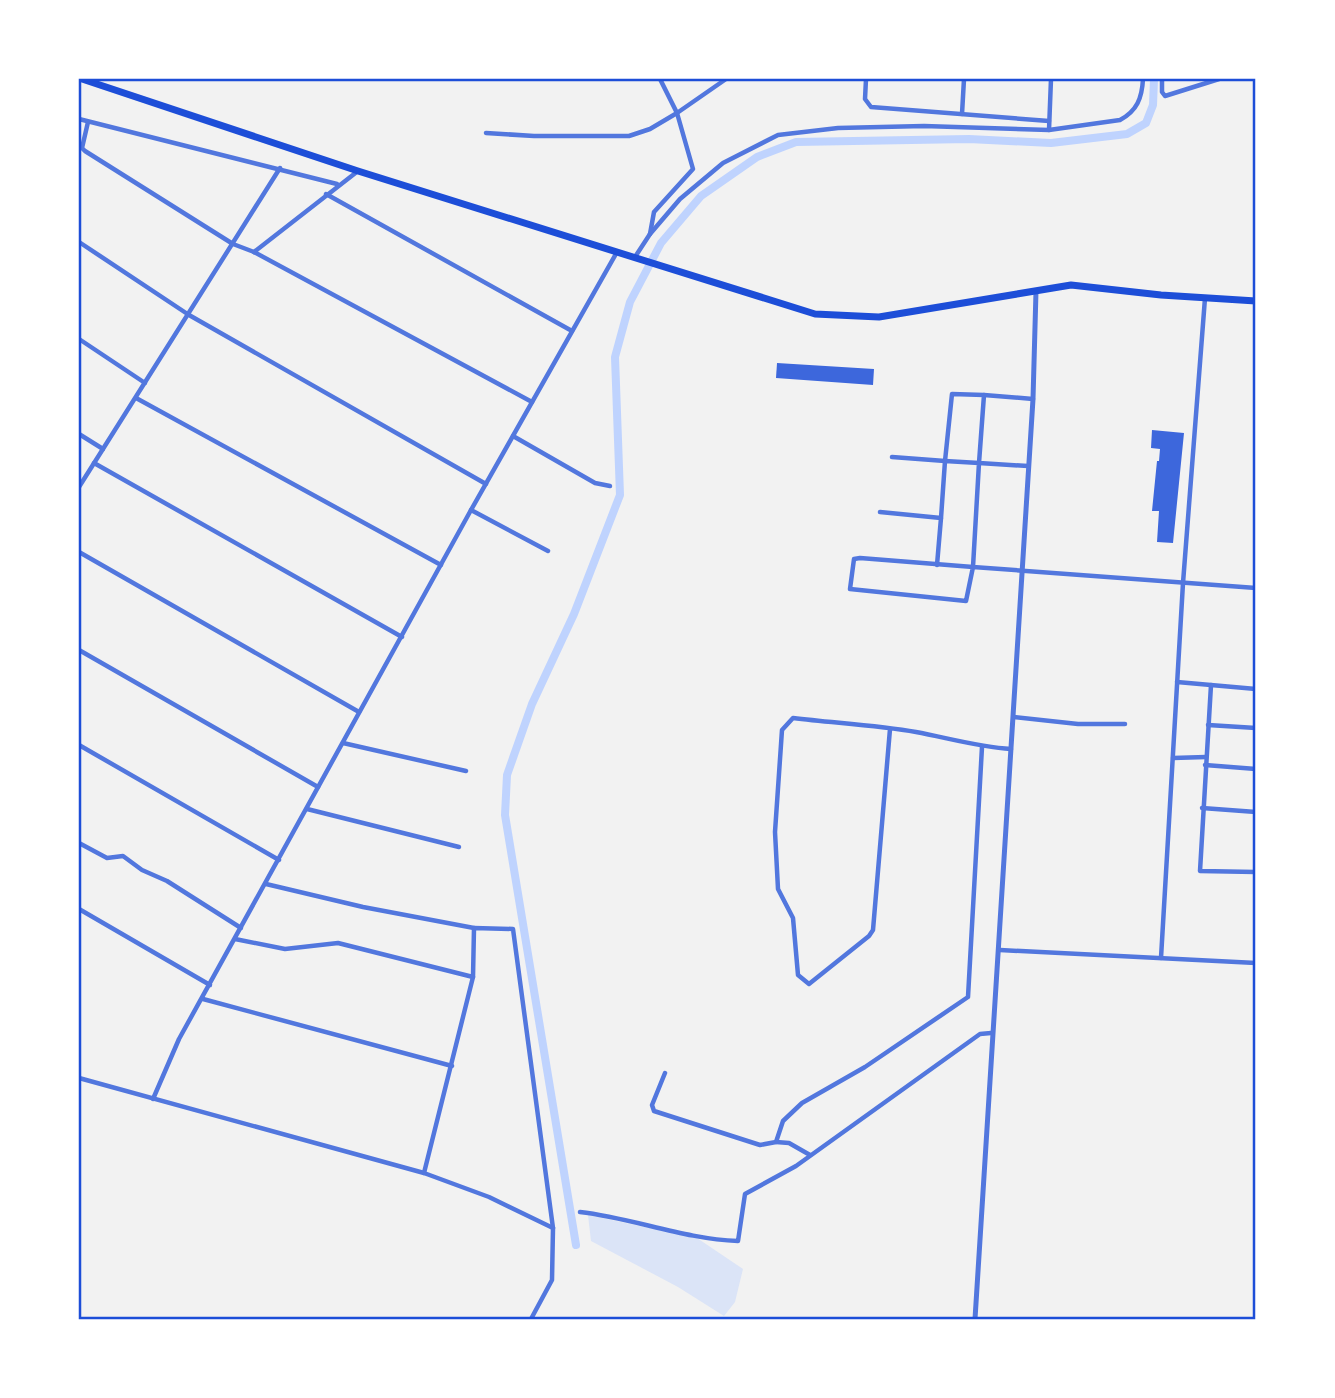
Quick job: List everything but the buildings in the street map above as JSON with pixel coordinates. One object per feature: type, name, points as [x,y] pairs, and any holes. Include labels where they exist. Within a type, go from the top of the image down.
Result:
[{"type":"main road","points":[[82,79],[358,171],[815,314],[879,317],[1071,285],[1256,301]]},
{"type":"street","points":[[650,234],[654,212],[693,169],[677,113],[660,79]]},
{"type":"street","points":[[486,133],[629,136],[650,129],[726,79]]},
{"type":"street","points":[[866,79],[865,99],[871,107],[1049,121]]},
{"type":"street","points":[[962,114],[964,79]]},
{"type":"street","points":[[1049,130],[1051,79]]},
{"type":"street","points":[[638,258],[650,234],[680,199],[723,163],[778,135],[838,128],[924,126],[1049,130],[1119,120],[1139,103],[1143,79]]},
{"type":"street","points":[[1163,79],[1162,92],[1165,96],[1219,79]]},
{"type":"street","points":[[79,119],[337,184]]},
{"type":"street","points":[[88,122],[82,143],[85,151],[233,244],[254,252],[532,402]]},
{"type":"street","points":[[79,487],[280,168]]},
{"type":"street","points":[[254,252],[337,184],[358,171]]},
{"type":"street","points":[[326,194],[572,331]]},
{"type":"street","points":[[79,242],[188,315],[486,484]]},
{"type":"street","points":[[153,1098],[179,1039],[471,510],[617,252]]},
{"type":"street","points":[[975,1319],[1033,399],[1036,291]]},
{"type":"street","points":[[1161,958],[1183,583],[1205,298]]},
{"type":"street","points":[[79,339],[145,383]]},
{"type":"street","points":[[937,565],[944,461],[952,394],[1033,399]]},
{"type":"street","points":[[984,396],[973,567],[966,601],[850,589],[854,559],[860,558],[937,565],[973,567],[1256,588]]},
{"type":"street","points":[[136,398],[441,565]]},
{"type":"street","points":[[79,434],[103,449]]},
{"type":"street","points":[[513,436],[595,483],[610,486]]},
{"type":"street","points":[[892,457],[1028,466]]},
{"type":"street","points":[[94,463],[402,638]]},
{"type":"street","points":[[471,510],[548,551]]},
{"type":"street","points":[[880,512],[941,518]]},
{"type":"street","points":[[79,552],[359,712]]},
{"type":"street","points":[[79,650],[318,787]]},
{"type":"street","points":[[1177,682],[1256,689]]},
{"type":"street","points":[[1211,685],[1200,871],[1256,872]]},
{"type":"street","points":[[1014,717],[1078,724],[1125,724]]},
{"type":"street","points":[[890,729],[873,930],[808,984],[799,975],[793,918],[778,889],[775,832],[782,730],[793,718],[890,729],[916,732],[982,747],[1012,749]]},
{"type":"street","points":[[1208,725],[1256,728]]},
{"type":"street","points":[[343,743],[466,771]]},
{"type":"street","points":[[79,744],[279,860]]},
{"type":"street","points":[[776,1142],[783,1121],[802,1103],[865,1067],[968,997],[982,747]]},
{"type":"street","points":[[1172,758],[1206,757]]},
{"type":"street","points":[[1205,765],[1256,768]]},
{"type":"street","points":[[1202,808],[1256,812]]},
{"type":"street","points":[[307,809],[459,846]]},
{"type":"street","points":[[79,844],[107,859],[123,856],[241,928]]},
{"type":"street","points":[[265,884],[474,928],[513,929],[553,1228],[552,1280],[531,1319]]},
{"type":"street","points":[[79,909],[210,985]]},
{"type":"street","points":[[424,1173],[473,977],[474,928]]},
{"type":"street","points":[[235,939],[285,949],[338,943],[473,977]]},
{"type":"street","points":[[1000,950],[1256,963]]},
{"type":"street","points":[[202,999],[452,1066]]},
{"type":"street","points":[[580,1212],[608,1215],[719,1240],[738,1241],[745,1194],[796,1166],[980,1034],[991,1033]]},
{"type":"street","points":[[665,1073],[652,1105],[654,1111],[760,1145],[789,1143],[810,1155]]},
{"type":"street","points":[[79,1078],[424,1173],[489,1197],[553,1228]]},
{"type":"shaded area","points":[[588,1215],[697,1238],[743,1269],[735,1302],[724,1316],[678,1287],[591,1241]]},
{"type":"waterway","points":[[576,1245],[505,815],[507,775],[532,704],[574,614],[620,495],[615,357],[630,302],[661,243],[701,196],[757,157],[796,142],[969,139],[1051,143],[1127,134],[1146,123],[1153,105],[1154,79]]}]
